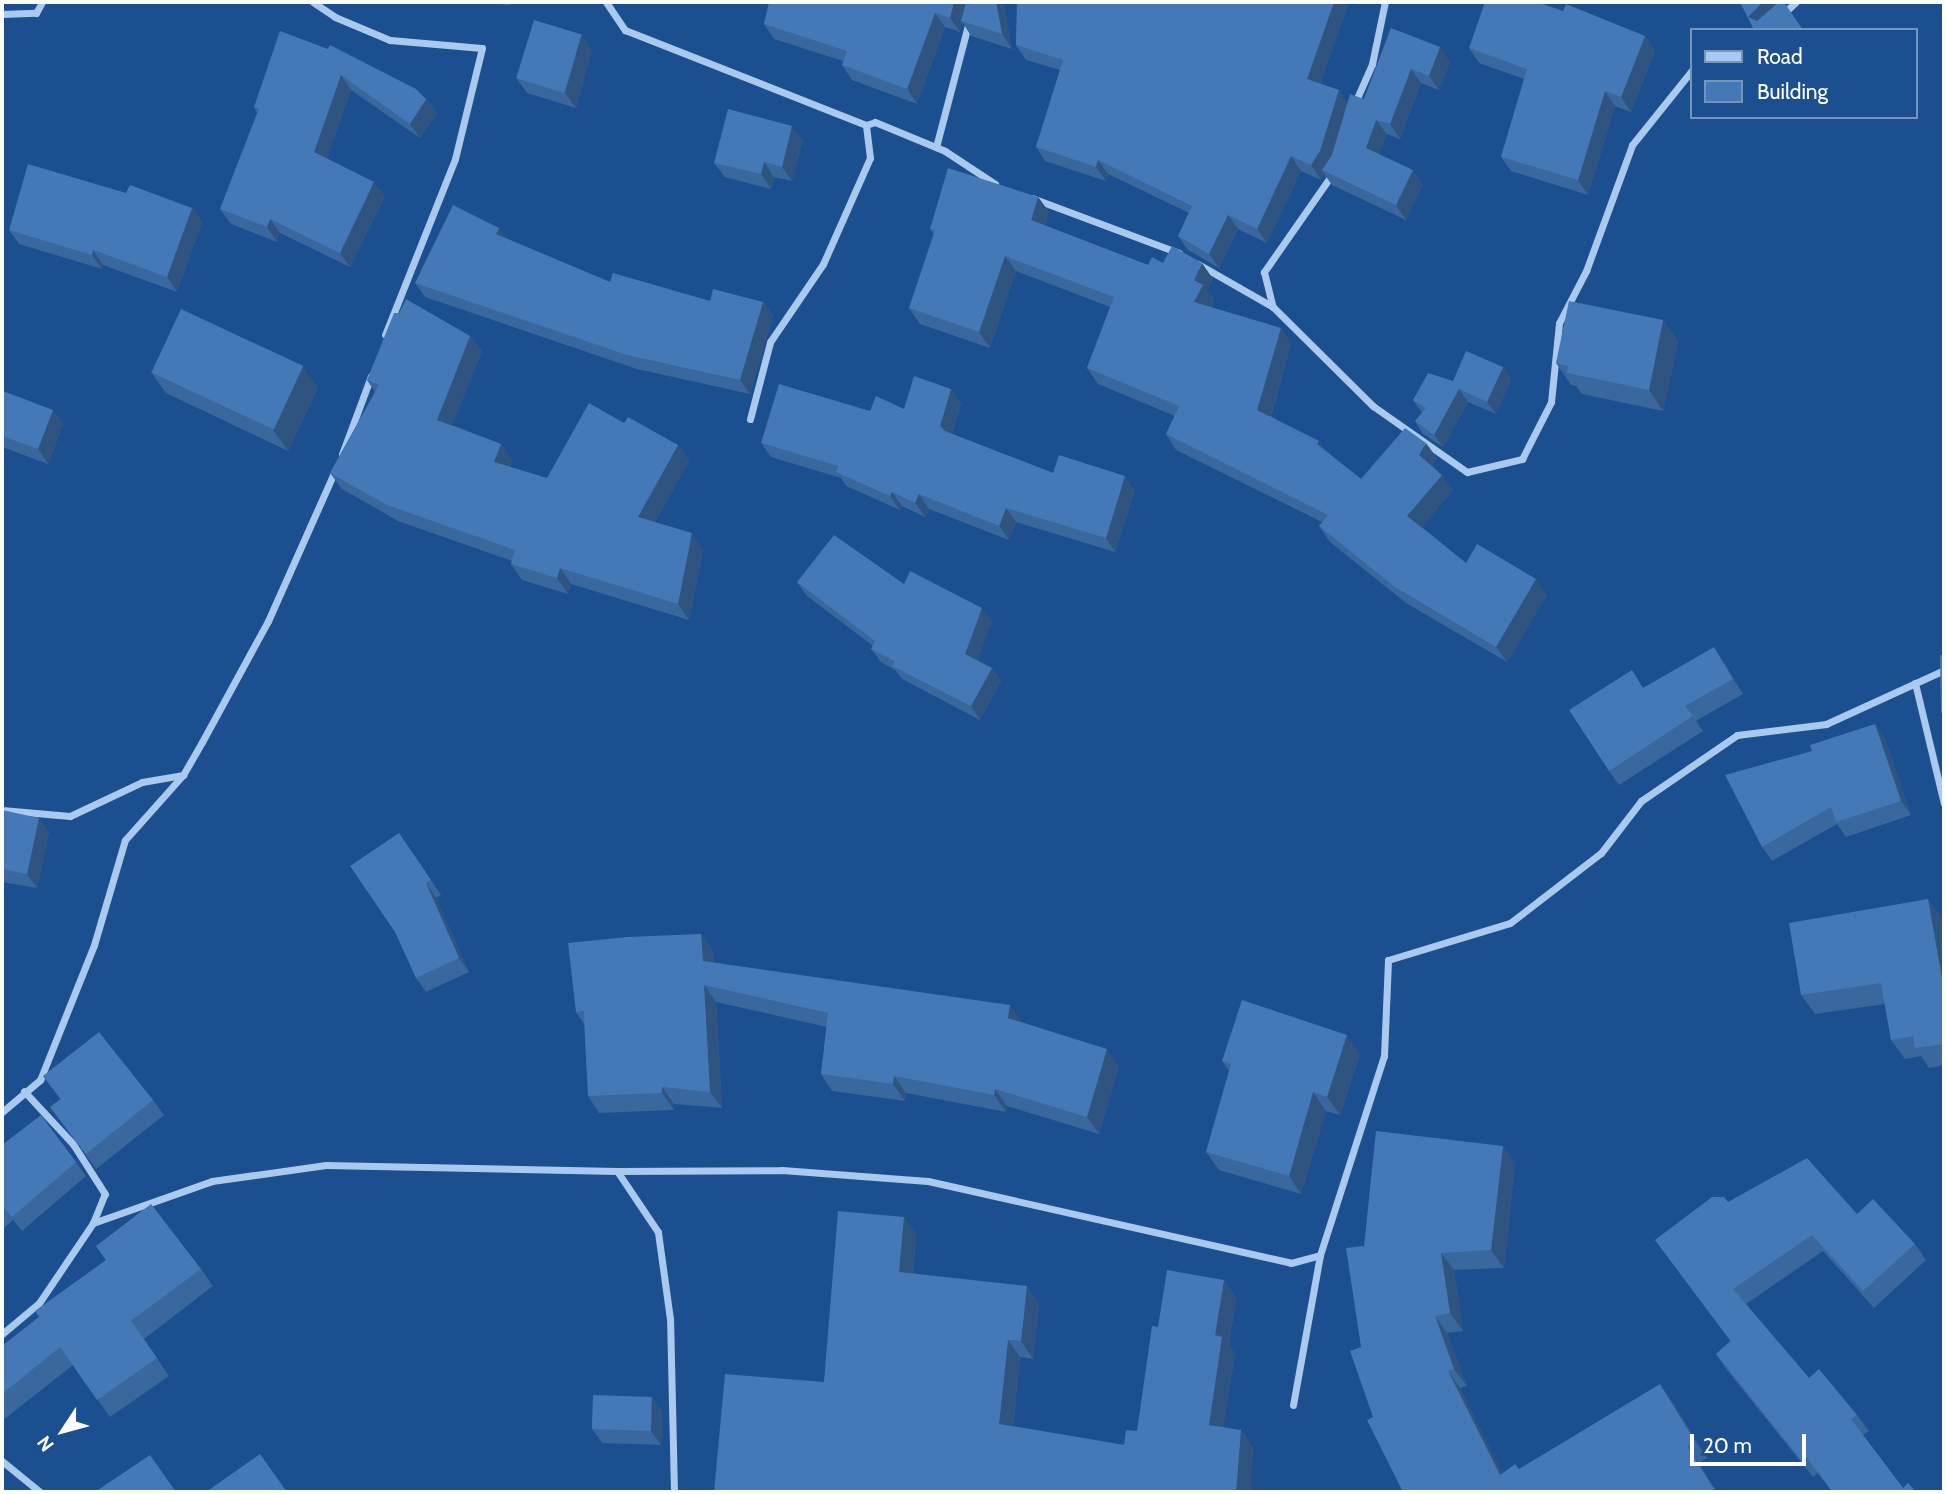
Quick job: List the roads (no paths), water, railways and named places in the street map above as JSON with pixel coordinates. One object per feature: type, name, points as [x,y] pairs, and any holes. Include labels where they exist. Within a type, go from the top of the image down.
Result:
[{"type":"street","points":[[2,14],[36,13],[42,2]]},
{"type":"street","points":[[313,2],[335,17],[390,40],[482,48],[455,159],[381,346]]},
{"type":"street","points":[[606,2],[625,30],[866,125],[875,122],[936,147],[1004,188]]},
{"type":"street","points":[[936,147],[974,2]]},
{"type":"street","points":[[1349,119],[1372,64],[1385,2]]},
{"type":"street","points":[[1772,23],[1796,2]]},
{"type":"street","points":[[1017,192],[1177,251],[1273,307],[1373,405],[1467,472],[1522,459],[1551,402],[1559,323],[1586,271],[1632,145],[1690,72]]},
{"type":"street","points":[[750,419],[769,342],[822,264],[870,158],[866,125]]},
{"type":"street","points":[[1273,307],[1264,272],[1336,168]]},
{"type":"street","points":[[2,1112],[40,1080],[89,957],[125,840],[183,775],[268,621],[344,452],[377,360]]},
{"type":"street","points":[[1293,1405],[1320,1255],[1384,1056],[1388,960],[1510,923],[1601,853],[1641,801],[1737,735],[1826,724],[1944,670]]},
{"type":"street","points":[[1915,683],[1944,804]]},
{"type":"street","points":[[2,810],[70,816],[142,782],[183,775]]},
{"type":"street","points":[[2,1334],[39,1303],[93,1223],[105,1194],[73,1144],[24,1091]]},
{"type":"street","points":[[93,1223],[212,1181],[326,1165],[617,1171],[782,1170],[928,1181],[1292,1263],[1320,1255]]},
{"type":"street","points":[[617,1171],[658,1232],[670,1319],[674,1492]]},
{"type":"street","points":[[2,1461],[40,1492]]}]
